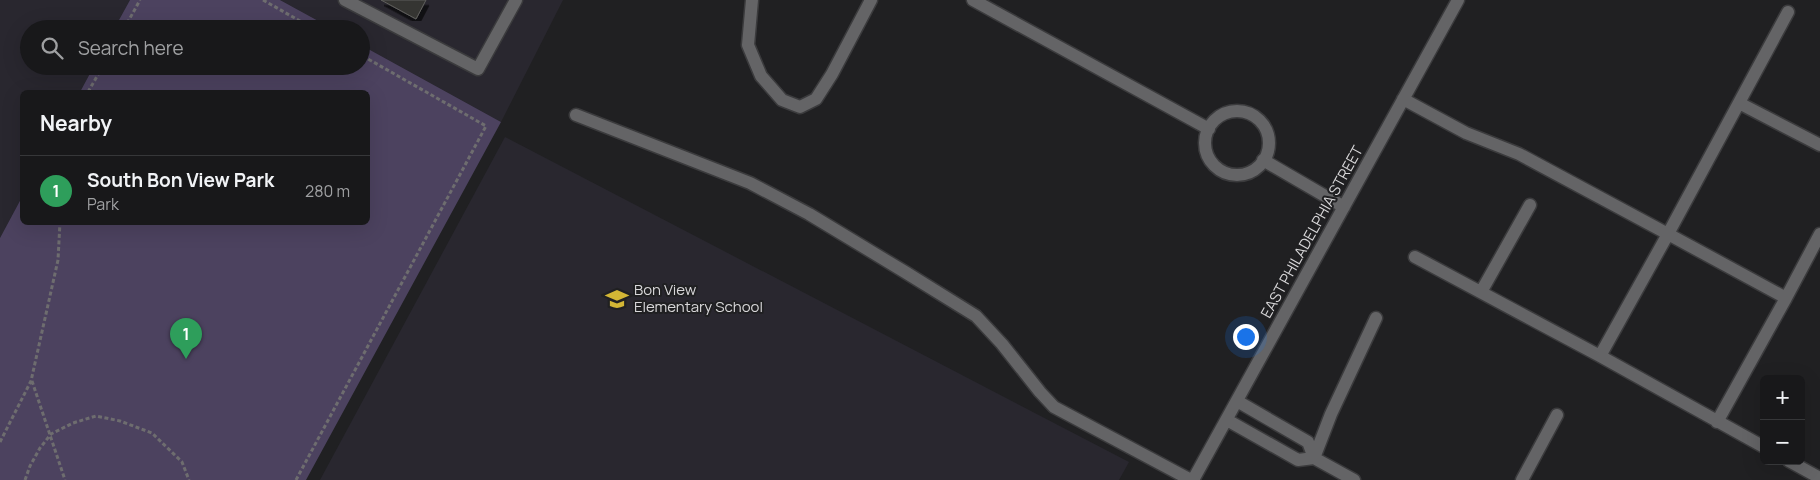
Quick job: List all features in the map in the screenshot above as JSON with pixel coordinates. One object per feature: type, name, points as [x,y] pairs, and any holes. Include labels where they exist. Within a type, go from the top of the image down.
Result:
[{"type":"street","points":[[345,0],[478,70],[516,0]]},
{"type":"street","points":[[752,0],[748,45],[761,76],[782,100],[800,107],[816,99],[832,74],[871,0]]},
{"type":"street","points":[[973,0],[1209,129]]},
{"type":"street","name":"EAST PHILADELPHIA STREET","points":[[1192,480],[1458,0]]},
{"type":"street","points":[[1600,356],[1740,103],[1788,12]]},
{"type":"street","points":[[1403,100],[1466,133],[1519,154],[1786,298]]},
{"type":"street","points":[[1740,103],[1820,145]]},
{"type":"street","points":[[1240,111],[1251,114],[1266,129],[1269,139],[1268,150],[1257,168],[1248,173],[1228,174],[1211,162],[1206,153],[1205,143],[1209,129],[1219,116],[1229,112],[1240,111]]},
{"type":"street","points":[[576,115],[750,183],[809,214],[976,316],[1002,344],[1054,407],[1192,480]]},
{"type":"street","points":[[1263,160],[1344,207]]},
{"type":"street","points":[[1481,292],[1530,205]]},
{"type":"street","points":[[1717,422],[1820,234]]},
{"type":"street","points":[[1415,257],[1600,356],[1760,445]]},
{"type":"street","points":[[1314,458],[1331,414],[1376,318]]},
{"type":"street","points":[[1237,401],[1308,442],[1314,458]]},
{"type":"street","points":[[1522,480],[1557,415]]},
{"type":"street","points":[[1226,420],[1298,460],[1314,458],[1354,480]]},
{"type":"street","points":[[1797,465],[1820,478]]},
{"type":"path","points":[[129,20],[140,0]]},
{"type":"path","points":[[263,0],[298,20]]},
{"type":"path","points":[[296,480],[486,126],[370,60]]},
{"type":"path","points":[[89,90],[98,75]]},
{"type":"path","points":[[0,442],[32,381],[58,260],[60,225]]},
{"type":"path","points":[[32,381],[65,480]]},
{"type":"path","points":[[25,480],[30,466],[50,434],[74,422],[96,416],[120,421],[152,432],[182,462],[189,480]]},
{"type":"shaded area","points":[[0,0],[130,0],[119,20],[20,20],[20,75],[89,75],[81,90],[20,90],[20,201],[0,238]]},
{"type":"shaded area","points":[[130,0],[280,0],[317,20],[119,20]]},
{"type":"shaded area","points":[[280,0],[563,0],[501,122],[370,50],[370,20],[317,20]]},
{"type":"shaded area","points":[[370,50],[501,122],[306,480],[0,480],[0,238],[20,201],[20,225],[370,225],[370,90],[81,90],[89,75],[370,75]]},
{"type":"shaded area","name":"Bon View Elementary School","points":[[505,137],[1129,462],[1119,480],[320,480]]},
{"type":"building","points":[[381,0],[426,0],[416,19]]},
{"type":"place","name":"Bon View Elementary School","points":[[617,299]]},
{"type":"place","name":"South Bon View Park","points":[[186,359]]}]
